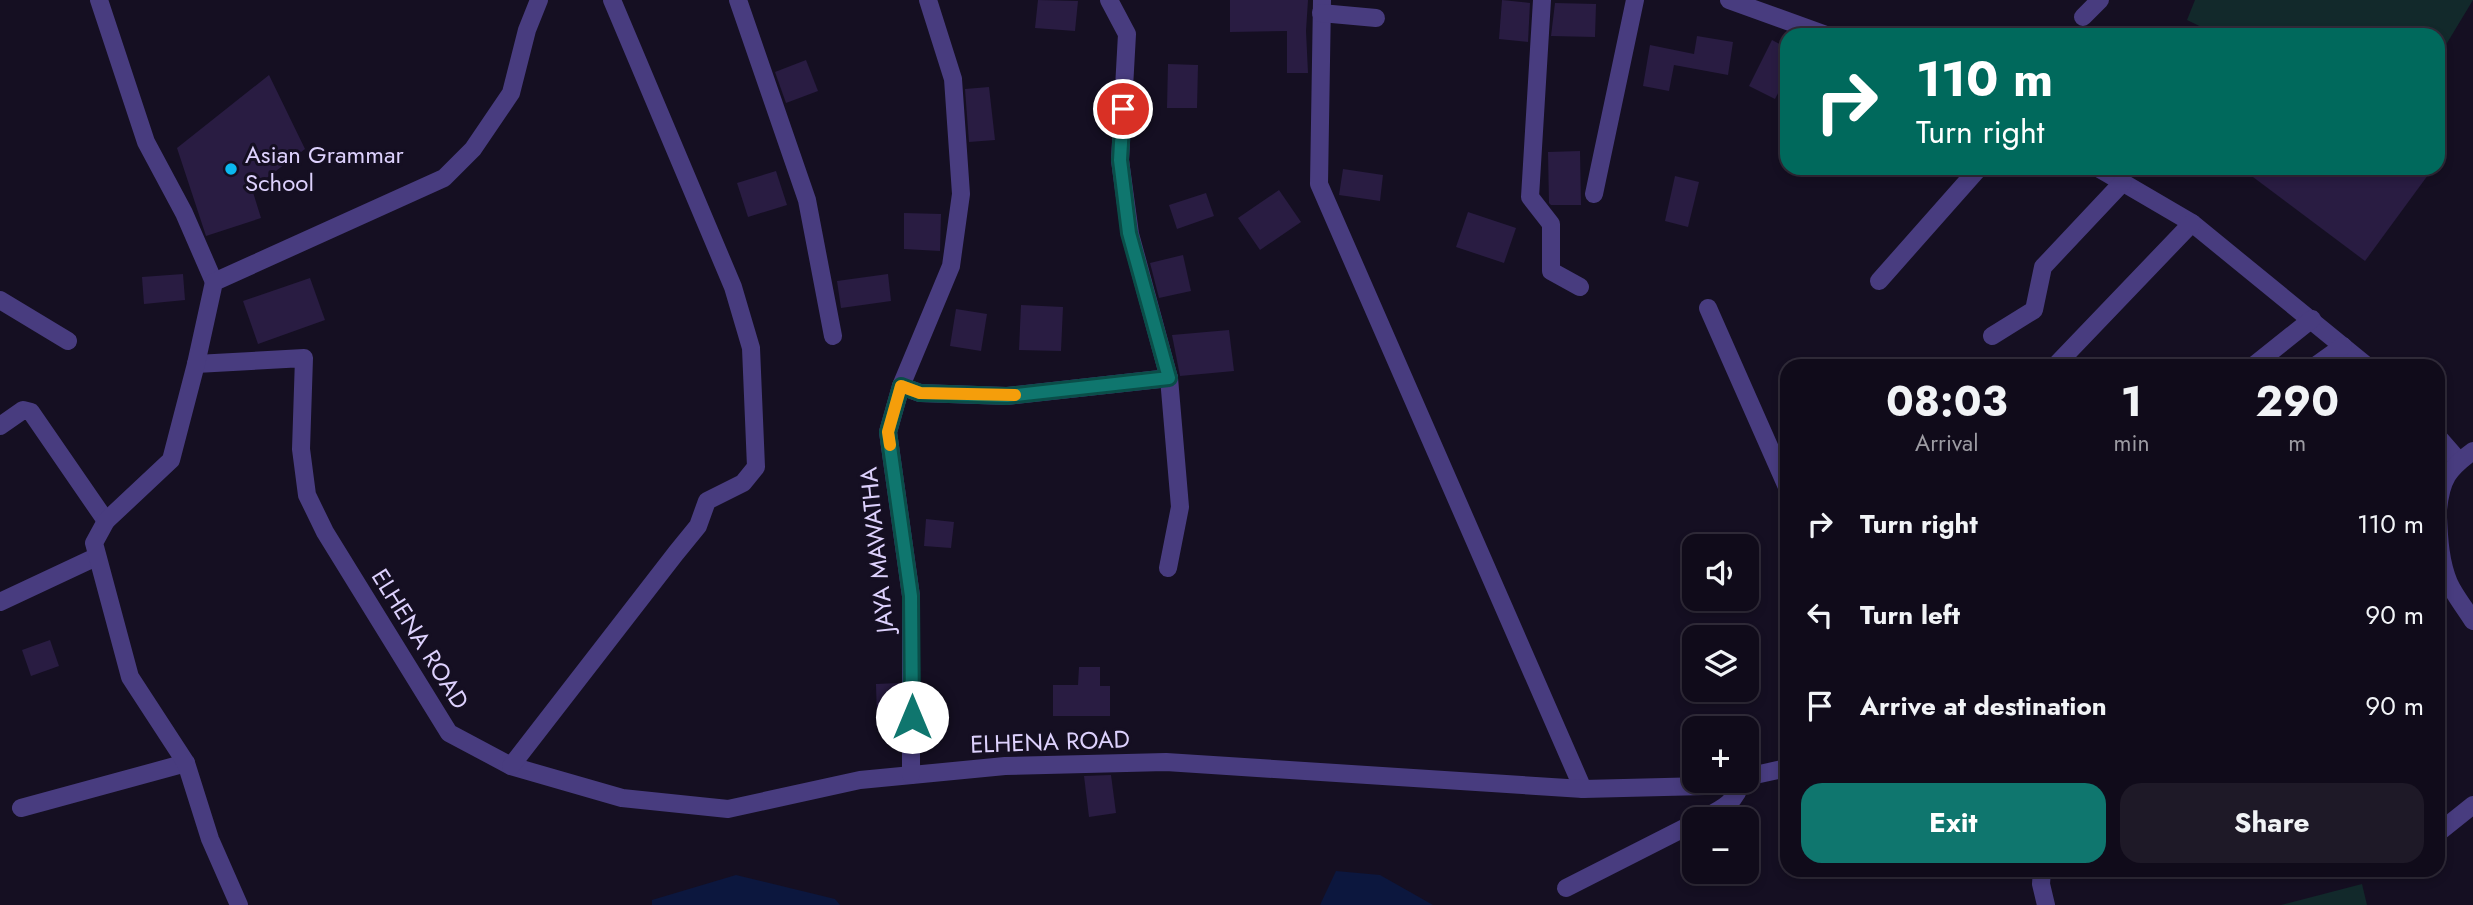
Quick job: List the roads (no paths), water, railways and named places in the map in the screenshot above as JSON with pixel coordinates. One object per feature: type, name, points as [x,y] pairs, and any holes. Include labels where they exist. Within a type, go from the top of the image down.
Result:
[{"type":"street","points":[[99,0],[146,142],[184,213],[214,282],[171,460],[106,521],[93,543],[130,677],[186,763],[210,839],[239,905]]},
{"type":"street","points":[[214,282],[444,178],[473,149],[511,93],[527,30],[539,0]]},
{"type":"street","points":[[511,766],[698,526],[706,501],[743,483],[756,467],[751,348],[733,286],[612,0]]},
{"type":"street","points":[[738,0],[807,200],[834,337]]},
{"type":"street","name":"JAYA MAWATHA","points":[[911,775],[911,596],[888,432],[901,386],[951,265],[961,194],[953,79],[928,0]]},
{"type":"street","points":[[1109,0],[1127,34],[1120,160],[1129,233],[1169,378],[1180,507],[1168,568]]},
{"type":"street","points":[[1542,0],[1530,197],[1551,224],[1551,271],[1580,287]]},
{"type":"street","points":[[1594,194],[1634,0]]},
{"type":"street","points":[[1729,0],[1807,28]]},
{"type":"street","points":[[2083,17],[2100,0]]},
{"type":"street","points":[[1376,18],[1322,6],[1319,184],[1583,789]]},
{"type":"street","points":[[1879,281],[1973,175]]},
{"type":"street","points":[[2110,175],[2192,222],[2359,359]]},
{"type":"street","points":[[1992,336],[2034,310],[2043,267],[2123,182]]},
{"type":"street","points":[[2062,359],[2192,222]]},
{"type":"street","points":[[0,300],[68,341]]},
{"type":"street","points":[[1708,308],[1780,471]]},
{"type":"street","points":[[2262,359],[2312,318]]},
{"type":"street","points":[[2325,359],[2343,346]]},
{"type":"street","name":"ELHENA ROAD","points":[[196,364],[304,358],[302,449],[307,495],[325,532],[449,733],[511,766],[622,798],[729,809],[860,779],[1005,766],[1166,762],[1583,789],[1682,787]]},
{"type":"street","points":[[901,386],[920,393],[1007,396],[1169,378]]},
{"type":"street","points":[[0,426],[23,410],[31,412],[106,521]]},
{"type":"street","points":[[2445,442],[2466,456],[2450,470],[2445,480]]},
{"type":"street","points":[[0,601],[96,557]]},
{"type":"street","points":[[2445,587],[2473,621]]},
{"type":"street","points":[[21,808],[186,763]]},
{"type":"street","points":[[1759,774],[1780,770]]},
{"type":"street","points":[[1725,807],[1738,793]]},
{"type":"street","points":[[2445,828],[2473,806]]},
{"type":"street","points":[[1566,888],[1682,829]]},
{"type":"street","points":[[2042,877],[2046,905]]},
{"type":"water","points":[[1336,871],[1380,875],[1433,905],[1320,905]]},
{"type":"water","points":[[736,875],[835,899],[840,905],[652,905],[652,900]]},
{"type":"place","name":"Asian Grammar School","points":[[231,169]]}]
